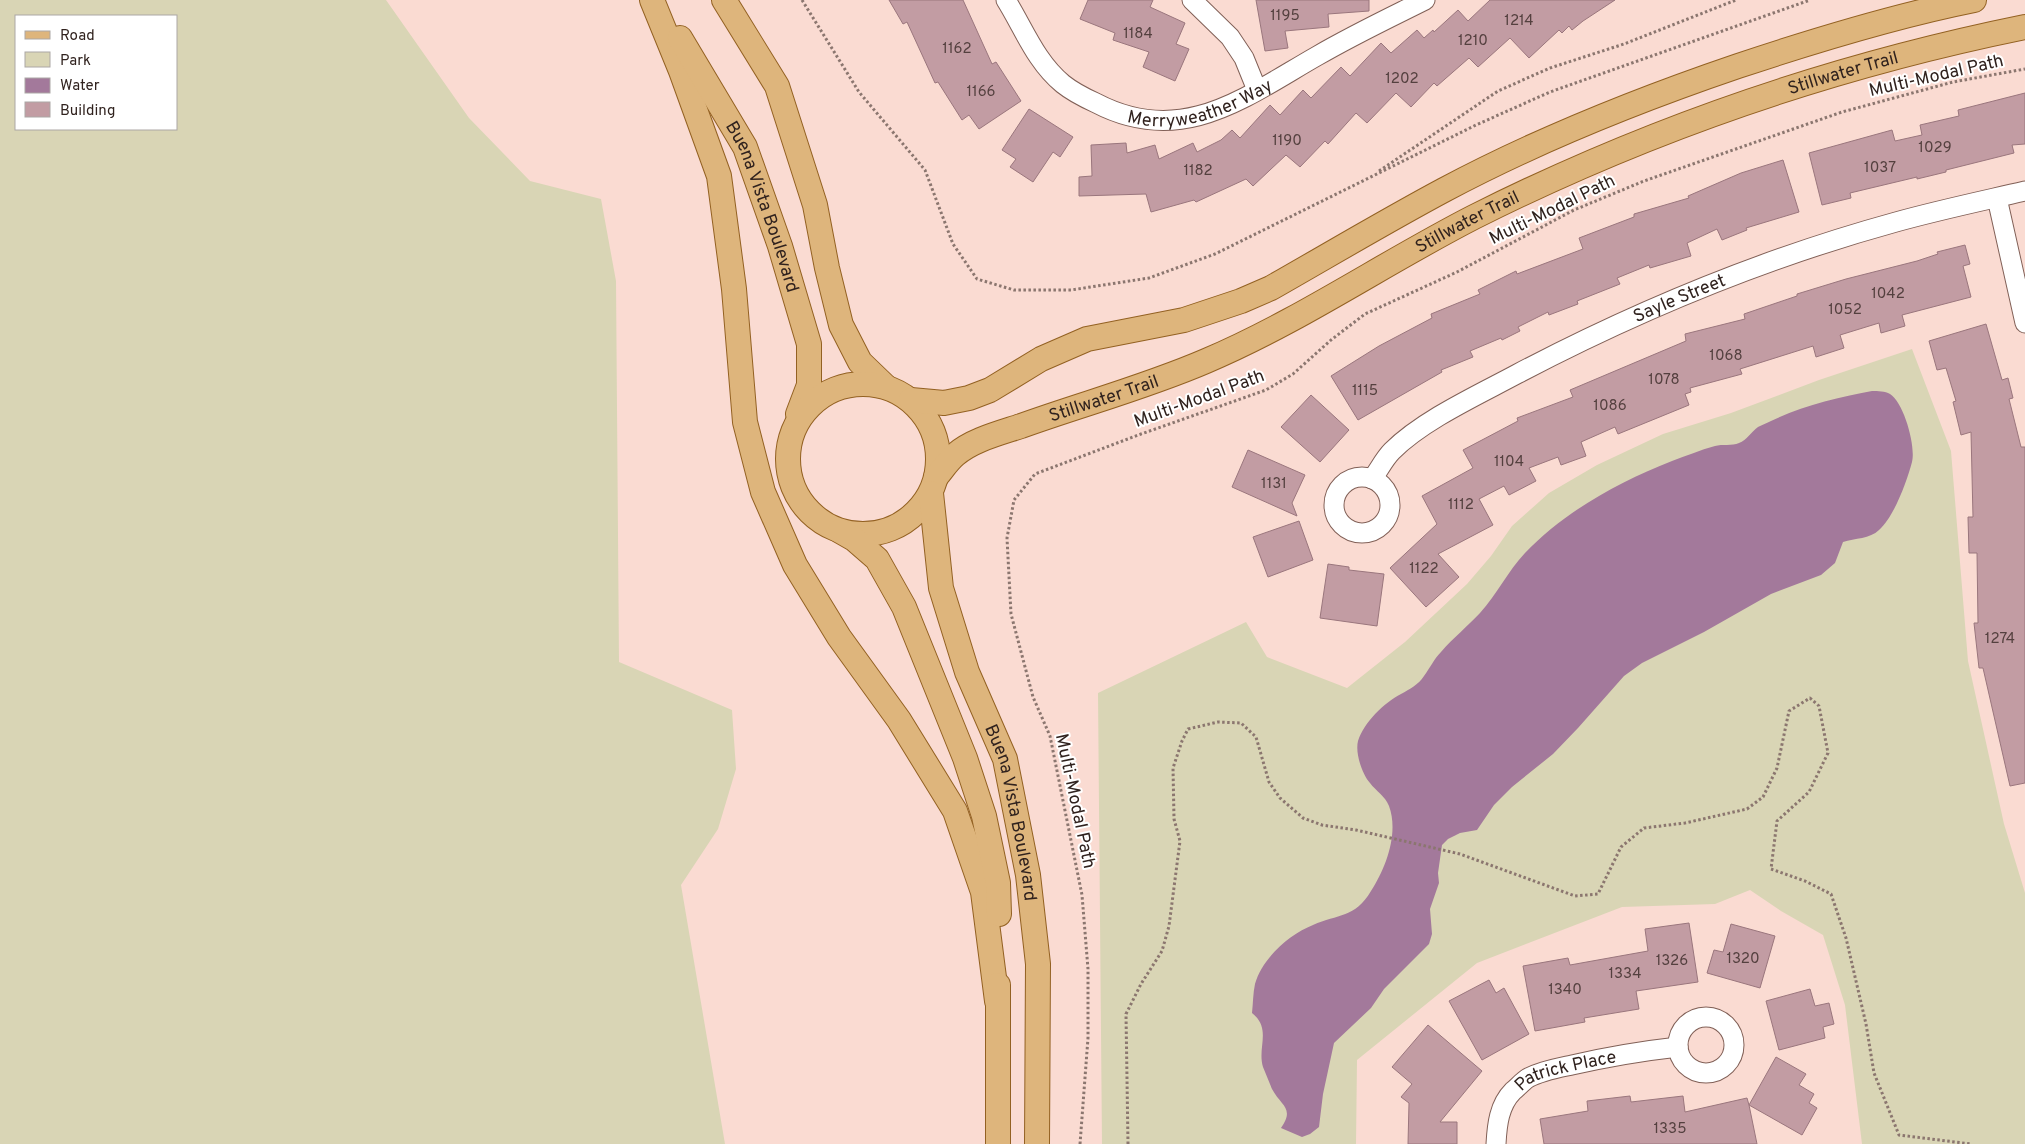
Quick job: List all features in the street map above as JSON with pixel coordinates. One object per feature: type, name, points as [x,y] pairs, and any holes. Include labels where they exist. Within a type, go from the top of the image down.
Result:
[{"type":"main road","points":[[652,0],[681,71],[719,176],[734,289],[745,422],[763,492],[795,564],[819,605],[839,637],[899,720],[955,811],[983,892],[997,1001]]},
{"type":"main road","name":"Buena Vista Boulevard","points":[[657,0],[745,147],[780,246],[809,344],[809,385],[787,451],[788,474],[796,496],[810,514],[830,528],[852,534],[876,534],[898,526],[917,512],[933,485]]},
{"type":"main road","name":"Buena Vista Boulevard","points":[[724,0],[777,86],[815,205],[827,268],[841,325],[860,362],[886,387],[911,400],[926,418],[936,439],[938,461],[933,485],[935,547],[941,588],[967,672],[1005,759],[1028,876],[1038,964],[1037,1144]]},
{"type":"main road","points":[[911,400],[944,403],[969,398],[990,390],[1041,359],[1087,339],[1184,320],[1241,301],[1271,288],[1446,189],[1602,116],[1683,85],[1788,49],[1883,20],[1974,0]]},
{"type":"main road","name":"Stillwater Trail","points":[[933,485],[956,454],[977,442],[1047,416],[1168,376],[1264,335],[1378,269],[1472,218],[1532,189],[1654,136],[1715,113],[1809,82],[1907,54],[2025,27]]},
{"type":"main road","name":"Buena Vista Boulevard","points":[[793,429],[805,410],[828,392],[842,386],[864,384],[886,387]]},
{"type":"main road","name":"Buena Vista Boulevard","points":[[840,530],[876,559],[904,607],[965,758],[984,816],[998,883],[1001,955],[997,1001],[998,1144]]},
{"type":"street","name":"Merryweather Way","points":[[1006,0],[1043,64],[1064,85],[1110,110],[1136,118],[1170,121],[1201,116],[1231,105],[1356,34],[1425,0]]},
{"type":"street","points":[[1192,0],[1230,37],[1244,58],[1258,90]]},
{"type":"street","name":"Sayle Street","points":[[1372,479],[1390,453],[1407,437],[1565,349],[1630,318],[1706,286],[1804,251],[1895,222],[2025,192]]},
{"type":"street","points":[[1997,198],[2025,323]]},
{"type":"street","name":"Patrick Place","points":[[1496,1144],[1501,1109],[1512,1092],[1528,1078],[1548,1070],[1580,1063],[1646,1050],[1678,1047]]},
{"type":"path","points":[[802,0],[859,92],[925,170],[953,244],[977,279],[1014,290],[1070,290],[1149,278],[1214,254],[1476,125],[1550,92],[1810,0]]},
{"type":"path","points":[[1370,177],[1498,90],[1550,68],[1624,44],[1736,0]]},
{"type":"path","name":"Multi-Modal Path","points":[[1080,1144],[1088,1038],[1088,969],[1082,895],[1050,736],[1033,697],[1011,614],[1008,538],[1014,500],[1035,474],[1266,390],[1293,374],[1331,340],[1365,314],[1457,272],[1574,210],[1644,181],[1842,112],[1953,82],[2025,69]]},
{"type":"path","points":[[1128,1144],[1126,1014],[1141,984],[1162,951],[1169,926],[1180,841],[1174,819],[1173,768],[1188,729],[1218,722],[1241,723],[1256,737],[1269,782],[1280,798],[1303,818],[1322,825],[1377,835],[1460,854],[1575,896],[1598,894],[1621,847],[1644,828],[1685,823],[1747,809],[1763,797],[1777,768],[1789,711],[1810,698],[1819,706],[1828,752],[1809,792],[1777,821],[1771,869],[1805,881],[1830,894],[1846,938],[1866,1024],[1874,1073],[1899,1135],[1970,1144]]},
{"type":"green space","points":[[0,0],[386,0],[469,118],[530,181],[601,199],[616,281],[619,662],[732,710],[736,769],[718,829],[681,885],[725,1144],[0,1144]]},
{"type":"green space","points":[[1912,349],[1951,451],[1968,661],[2004,824],[2025,893],[2025,1144],[1862,1144],[1845,1005],[1823,935],[1781,911],[1750,890],[1715,904],[1622,907],[1477,963],[1357,1060],[1356,1144],[1102,1144],[1098,693],[1246,622],[1267,657],[1347,688],[1405,642],[1467,584],[1491,556],[1512,526],[1549,493],[1597,465],[1663,434],[1731,413],[1819,380]]},
{"type":"water","points":[[1872,391],[1890,394],[1900,406],[1908,425],[1913,455],[1907,479],[1895,508],[1885,524],[1871,535],[1843,542],[1835,563],[1821,575],[1771,594],[1704,632],[1642,663],[1624,676],[1553,754],[1512,787],[1494,805],[1477,830],[1460,833],[1448,839],[1442,845],[1438,873],[1439,883],[1430,909],[1432,934],[1429,944],[1384,989],[1371,1008],[1334,1043],[1323,1094],[1319,1127],[1302,1137],[1281,1128],[1287,1116],[1287,1111],[1272,1089],[1263,1067],[1263,1032],[1258,1019],[1252,1013],[1255,984],[1264,965],[1278,948],[1304,929],[1345,914],[1359,906],[1365,900],[1382,872],[1392,839],[1392,816],[1383,796],[1364,774],[1357,751],[1358,741],[1370,720],[1388,702],[1419,682],[1450,642],[1486,606],[1525,553],[1557,524],[1575,511],[1632,478],[1698,451],[1715,446],[1739,443],[1758,427],[1795,411]]},
{"type":"building","points":[[889,0],[963,0],[992,64],[996,62],[1021,101],[979,129],[969,115],[962,120],[938,82],[935,83],[907,22],[903,24]]},
{"type":"building","points":[[1088,0],[1153,0],[1150,7],[1185,23],[1176,44],[1189,49],[1175,81],[1143,67],[1149,52],[1113,40],[1115,33],[1080,19]]},
{"type":"building","points":[[1256,0],[1369,0],[1369,11],[1328,14],[1329,27],[1285,31],[1288,48],[1265,51]]},
{"type":"building","points":[[1490,0],[1615,0],[1572,30],[1569,26],[1562,33],[1559,30],[1529,58],[1510,38],[1478,67],[1469,58],[1437,86],[1434,83],[1411,107],[1396,93],[1367,123],[1356,113],[1328,144],[1325,141],[1300,167],[1286,155],[1253,186],[1246,179],[1196,202],[1194,200],[1151,212],[1146,194],[1079,196],[1079,177],[1092,176],[1091,145],[1126,143],[1127,153],[1155,145],[1159,159],[1193,143],[1197,152],[1221,140],[1232,130],[1240,138],[1270,105],[1280,115],[1303,90],[1311,98],[1341,67],[1350,76],[1381,43],[1391,53],[1417,30],[1424,38],[1433,30],[1434,32],[1458,10],[1468,21]]},
{"type":"building","points":[[2025,93],[2025,144],[2012,145],[2014,153],[1946,170],[1946,172],[1850,193],[1851,198],[1822,205],[1809,153],[1892,130],[1895,141],[1922,135],[1920,125],[1959,116],[1958,110]]},
{"type":"building","points":[[1029,109],[1073,137],[1060,157],[1053,152],[1033,182],[1010,167],[1016,159],[1002,150]]},
{"type":"building","points":[[1783,160],[1799,212],[1746,228],[1747,230],[1722,240],[1717,229],[1687,243],[1691,256],[1650,268],[1649,265],[1617,278],[1620,284],[1577,301],[1578,304],[1549,315],[1548,312],[1518,327],[1520,331],[1502,340],[1501,338],[1470,351],[1473,357],[1441,370],[1442,372],[1358,420],[1331,376],[1379,346],[1432,318],[1431,314],[1480,294],[1478,290],[1516,271],[1517,274],[1583,249],[1579,238],[1634,217],[1634,214],[1689,198],[1688,196],[1741,173]]},
{"type":"building","points":[[1965,245],[1970,264],[1963,266],[1971,297],[1902,315],[1905,326],[1881,333],[1879,323],[1840,335],[1844,348],[1816,357],[1813,346],[1740,369],[1742,374],[1690,388],[1691,392],[1685,394],[1689,405],[1618,434],[1615,427],[1581,442],[1586,456],[1561,465],[1558,457],[1529,468],[1536,481],[1509,495],[1504,486],[1479,499],[1493,525],[1438,554],[1459,577],[1426,607],[1390,568],[1437,524],[1422,496],[1473,468],[1463,450],[1518,421],[1517,418],[1573,397],[1570,390],[1686,341],[1685,334],[1745,319],[1744,314],[1797,296],[1797,294],[1917,261],[1938,254],[1937,252]]},
{"type":"building","points":[[1986,324],[2002,380],[2008,378],[2013,398],[2009,399],[2021,447],[2025,447],[2025,783],[2010,786],[1983,668],[1979,668],[1974,623],[1978,623],[1977,553],[1969,553],[1968,517],[1973,517],[1971,432],[1961,435],[1953,402],[1956,401],[1946,368],[1937,370],[1929,341]]},
{"type":"building","points":[[1311,395],[1349,430],[1320,462],[1281,427]]},
{"type":"building","points":[[1248,450],[1305,475],[1292,503],[1297,516],[1232,487]]},
{"type":"building","points":[[1299,521],[1313,560],[1268,577],[1253,537]]},
{"type":"building","points":[[1328,564],[1349,567],[1349,570],[1384,574],[1377,626],[1320,618]]},
{"type":"building","points":[[1689,923],[1698,982],[1636,991],[1639,1009],[1584,1018],[1585,1022],[1535,1031],[1523,966],[1568,958],[1570,965],[1648,951],[1645,929]]},
{"type":"building","points":[[1731,924],[1775,936],[1760,988],[1707,973],[1714,950],[1723,952]]},
{"type":"building","points":[[1489,980],[1496,993],[1504,988],[1529,1034],[1482,1060],[1449,1001]]},
{"type":"building","points":[[1810,989],[1815,1006],[1829,1003],[1834,1024],[1823,1027],[1825,1038],[1779,1050],[1766,1001]]},
{"type":"building","points":[[1428,1025],[1482,1071],[1440,1122],[1457,1122],[1457,1144],[1408,1144],[1409,1103],[1401,1097],[1412,1084],[1392,1067]]},
{"type":"building","points":[[1776,1057],[1806,1074],[1799,1085],[1814,1094],[1809,1103],[1817,1108],[1802,1135],[1749,1105]]},
{"type":"building","points":[[1630,1096],[1631,1102],[1683,1096],[1685,1112],[1747,1098],[1757,1144],[1544,1144],[1540,1119],[1588,1111],[1587,1101]]}]
